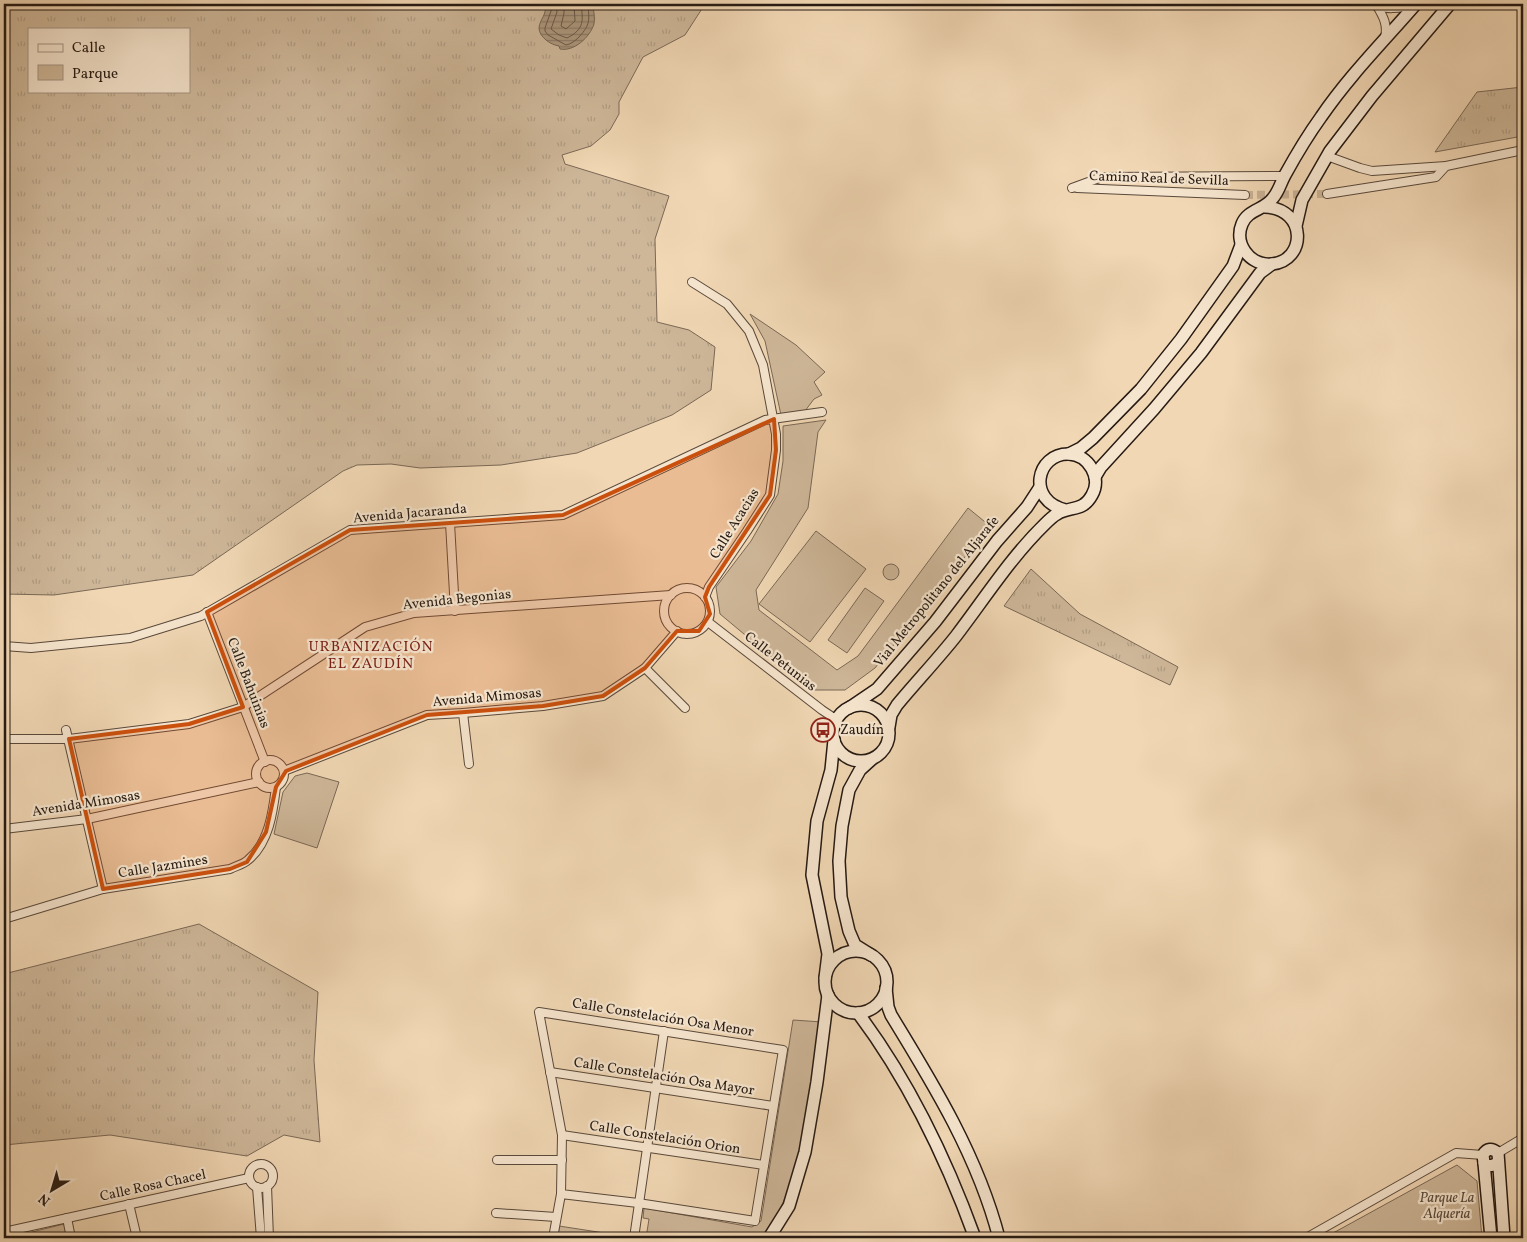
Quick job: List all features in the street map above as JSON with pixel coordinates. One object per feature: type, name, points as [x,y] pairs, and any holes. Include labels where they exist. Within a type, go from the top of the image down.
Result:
[{"type":"main road","name":"Vial Metropolitano del Aljarafe","points":[[837,720],[849,708],[877,689],[935,622],[997,541],[1027,508],[1040,487],[1042,471],[1047,464],[1053,458],[1069,454],[1081,448],[1141,389],[1181,339],[1233,266],[1241,245],[1240,230],[1243,221],[1255,210],[1265,207],[1273,199],[1280,188],[1284,176],[1324,114],[1346,84],[1414,4]]},
{"type":"main road","points":[[1241,245],[1246,254],[1262,264],[1282,261],[1290,255],[1294,250],[1297,240],[1296,226],[1302,200],[1327,156],[1372,96],[1450,4]]},
{"type":"main road","points":[[1265,207],[1275,207],[1284,211],[1291,217],[1296,226]]},
{"type":"main road","points":[[1095,477],[1100,467],[1154,409],[1201,353],[1260,273],[1272,264]]},
{"type":"main road","points":[[999,1238],[993,1215],[966,1149],[935,1086],[891,1015],[888,1007],[886,977],[882,965],[855,945],[849,931],[841,897],[839,861],[842,826],[849,790],[860,770],[883,751],[888,742],[891,715],[897,705],[954,638],[1007,567],[1045,524],[1056,514],[1075,509],[1089,501],[1096,486],[1092,468],[1078,456],[1069,454]]},
{"type":"main road","points":[[1040,487],[1043,496],[1049,503],[1057,508],[1066,510]]},
{"type":"main road","points":[[849,708],[861,705],[870,707],[885,718],[889,727]]},
{"type":"main road","points":[[837,720],[834,725],[831,770],[817,821],[812,875],[828,954],[825,978],[826,989],[828,995],[838,1007],[848,1012],[858,1013],[878,1004],[886,988]]},
{"type":"main road","points":[[834,740],[844,756],[862,762],[871,760]]},
{"type":"main road","points":[[825,978],[831,964],[844,953],[861,951],[871,955]]},
{"type":"main road","points":[[769,1238],[789,1206],[805,1152],[817,1082],[828,995]]},
{"type":"main road","points":[[825,1024],[838,1007]]},
{"type":"main road","points":[[858,1013],[894,1066],[924,1118],[951,1174],[975,1238]]},
{"type":"main road","points":[[1483,1159],[1489,1166],[1494,1165],[1498,1158]]},
{"type":"main road","points":[[1498,1158],[1504,1238]]},
{"type":"main road","points":[[1483,1159],[1491,1238]]},
{"type":"street","points":[[1375,5],[1394,8],[1414,4]]},
{"type":"street","points":[[1375,5],[1384,18],[1387,29],[1384,41]]},
{"type":"street","points":[[1327,156],[1372,171],[1446,166],[1523,150]]},
{"type":"street","points":[[1327,194],[1436,177],[1446,166]]},
{"type":"street","name":"Camino Real de Sevilla","points":[[1245,195],[1072,188],[1102,177],[1284,176]]},
{"type":"street","name":"Calle Acacias","points":[[692,282],[727,304],[749,331],[763,365],[776,434],[776,450],[770,496],[709,586],[705,596]]},
{"type":"street","name":"Avenida Jacaranda","points":[[4,646],[31,648],[130,638],[201,616],[350,530],[563,515],[765,420],[822,412]]},
{"type":"street","points":[[450,523],[455,610]]},
{"type":"street","points":[[683,589],[691,589],[705,596],[710,606],[710,614],[708,622],[699,631],[692,634],[684,634],[669,624],[665,617],[665,609],[671,595],[683,589]]},
{"type":"street","name":"Avenida Begonias","points":[[4,739],[69,739],[189,724],[243,707],[365,627],[414,613],[671,595]]},
{"type":"street","name":"Calle Bahuinias","points":[[208,612],[265,762]]},
{"type":"street","name":"Calle Petunias","points":[[708,622],[837,720]]},
{"type":"street","name":"Avenida Mimosas","points":[[284,771],[427,715],[543,706],[603,696],[645,668],[677,631]]},
{"type":"street","points":[[645,668],[685,708]]},
{"type":"street","points":[[463,713],[469,764]]},
{"type":"street","points":[[66,730],[104,889]]},
{"type":"street","points":[[272,760],[282,767],[284,771],[283,780],[276,787],[267,788],[259,782],[257,776],[258,767],[272,760]]},
{"type":"street","name":"Avenida Mimosas","points":[[4,829],[87,819],[259,782]]},
{"type":"street","name":"Calle Jazmines","points":[[4,919],[104,889],[230,869],[247,862],[258,849],[266,832],[273,811],[276,787]]},
{"type":"street","name":"Calle Constelación Osa Menor","points":[[550,1072],[539,1012],[784,1050],[773,1106]]},
{"type":"street","points":[[634,1238],[664,1031]]},
{"type":"street","points":[[550,1072],[562,1135],[561,1194],[553,1238]]},
{"type":"street","name":"Calle Constelación Osa Mayor","points":[[550,1072],[773,1106]]},
{"type":"street","points":[[561,1194],[638,1202],[755,1221],[773,1106]]},
{"type":"street","name":"Calle Constelación Orion","points":[[562,1135],[764,1165]]},
{"type":"street","points":[[1498,1158],[1523,1138]]},
{"type":"street","points":[[1306,1238],[1456,1153],[1483,1159]]},
{"type":"street","points":[[497,1160],[562,1160]]},
{"type":"street","points":[[255,1165],[267,1165],[270,1168],[273,1176],[267,1186],[257,1187],[253,1185],[249,1178],[249,1172],[255,1165]]},
{"type":"street","name":"Calle Rosa Chacel","points":[[4,1232],[249,1178]]},
{"type":"street","points":[[267,1186],[269,1238]]},
{"type":"street","points":[[257,1187],[261,1238]]},
{"type":"street","points":[[129,1204],[137,1238]]},
{"type":"street","points":[[496,1213],[556,1217]]},
{"type":"street","points":[[67,1218],[72,1238]]},
{"type":"highlighted area","points":[[774,419],[776,450],[770,495],[709,587],[705,597],[710,614],[699,631],[677,631],[645,668],[603,696],[543,706],[427,715],[286,771],[276,787],[266,832],[247,862],[230,869],[103,889],[69,739],[189,724],[243,707],[207,612],[350,530],[563,515]]},
{"type":"green space","points":[[4,4],[705,4],[685,35],[643,57],[619,102],[619,114],[610,130],[591,146],[562,155],[565,164],[669,196],[655,239],[657,322],[689,330],[715,347],[711,390],[672,415],[577,453],[501,465],[420,468],[391,464],[357,465],[343,471],[193,575],[54,595],[4,594]]},
{"type":"green space","points":[[1523,87],[1523,136],[1435,152],[1477,92]]},
{"type":"green space","points":[[750,314],[796,345],[825,372],[814,382],[822,395],[814,399],[805,411],[781,415],[765,341]]},
{"type":"green space","points":[[826,420],[818,432],[808,508],[756,590],[759,610],[837,670],[858,656],[968,508],[990,526],[875,668],[845,690],[811,690],[720,614],[716,587],[751,541],[778,494],[783,461],[783,426]]},
{"type":"green space","points":[[816,531],[866,569],[810,642],[759,604]]},
{"type":"green space","points":[[891,564],[897,566],[899,572],[897,578],[891,580],[885,578],[883,572],[885,566]]},
{"type":"green space","points":[[1031,569],[1080,614],[1178,667],[1170,685],[1004,606]]},
{"type":"green space","points":[[865,588],[884,601],[847,653],[828,640]]},
{"type":"green space","points":[[307,773],[339,782],[317,848],[274,834],[283,792],[295,776]]},
{"type":"green space","points":[[199,924],[318,992],[314,1060],[320,1142],[284,1135],[247,1156],[110,1135],[4,1145],[4,974]]},
{"type":"green space","points":[[793,1020],[822,1022],[807,1126],[795,1176],[777,1216],[761,1238],[646,1238],[649,1219],[643,1218],[644,1208],[752,1227],[761,1221]]},
{"type":"green space","name":"Parque La Alquería","points":[[1457,1165],[1477,1181],[1482,1238],[1324,1238]]},
{"type":"green space","points":[[64,1224],[67,1238],[8,1238]]},
{"type":"green space","points":[[559,1226],[624,1236],[624,1238],[558,1238]]},
{"type":"water","points":[[545,4],[592,4],[594,24],[589,34],[576,46],[565,49],[560,49],[559,46],[546,40],[539,28],[545,11]]},
{"type":"tunnel","points":[[1245,195],[1327,194]]},
{"type":"place","name":"Zaudín","points":[[823,730]]},
{"type":"district","name":"URBANIZACIÓN EL ZAUDÍN","points":[[371,656]]}]
